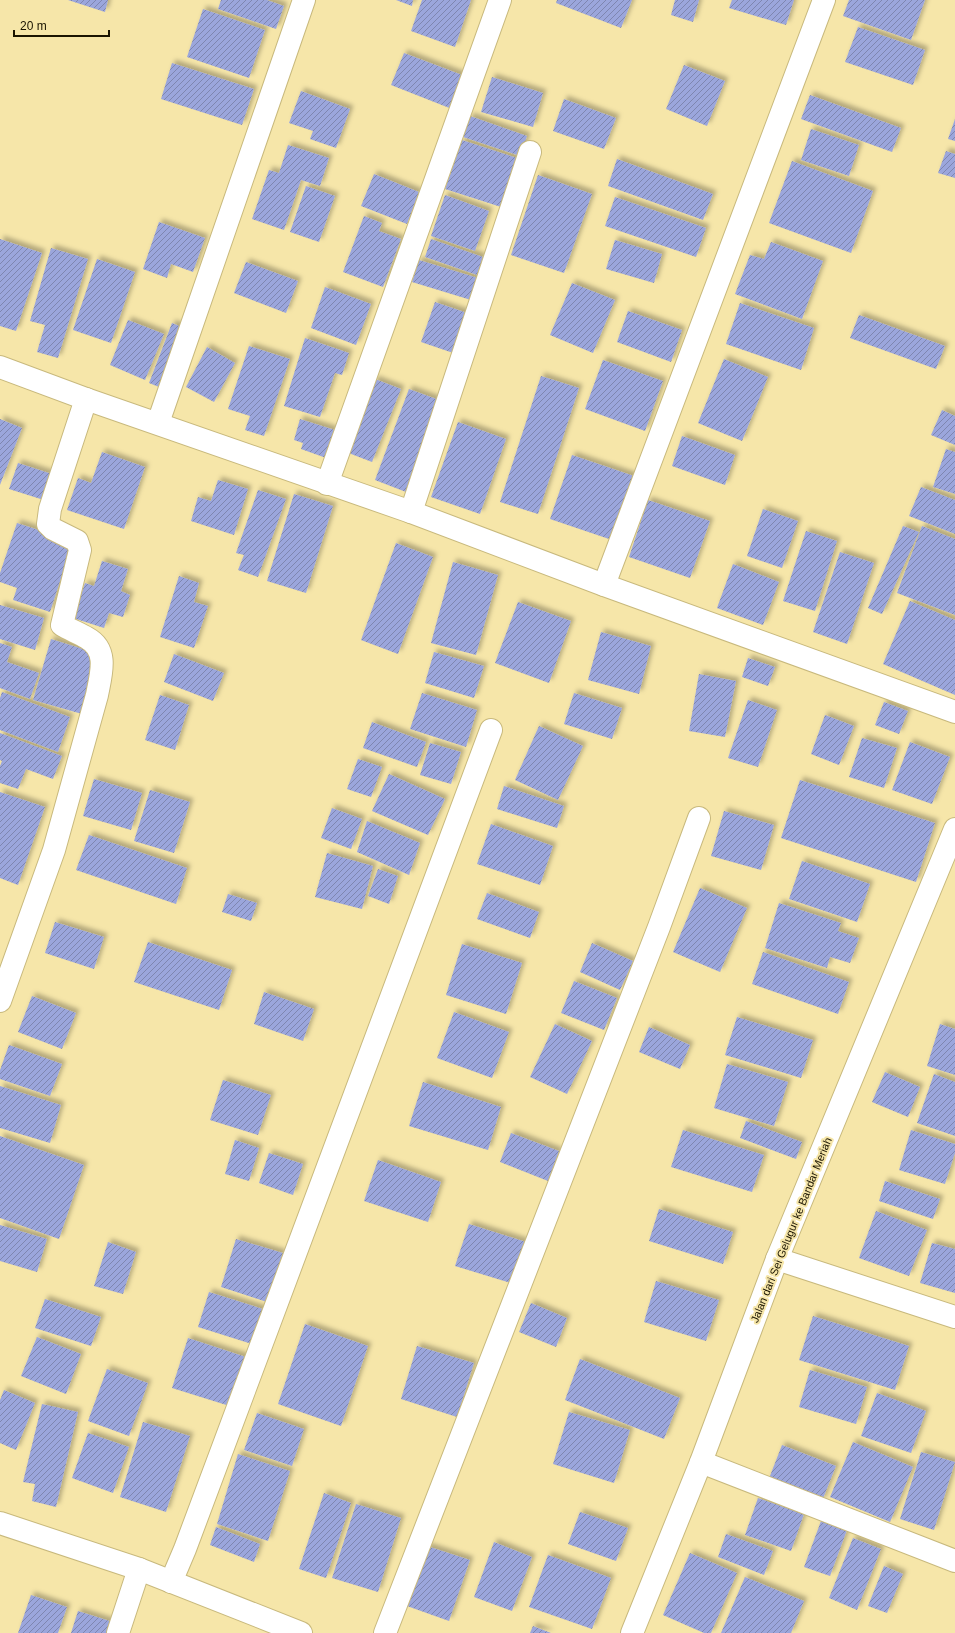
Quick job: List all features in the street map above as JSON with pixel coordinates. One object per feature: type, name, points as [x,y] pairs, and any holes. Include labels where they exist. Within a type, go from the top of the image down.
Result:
[{"type":"street","points":[[158,423],[304,0]]},
{"type":"street","points":[[326,484],[500,0]]},
{"type":"street","points":[[604,585],[824,0]]},
{"type":"street","points":[[411,512],[530,152]]},
{"type":"street","points":[[0,367],[326,484],[411,512],[604,585],[955,712]]},
{"type":"street","points":[[0,1001],[54,850],[97,695],[101,672],[102,652],[96,644],[88,638],[62,625],[80,550],[77,541],[53,529],[48,524],[50,510],[86,399]]},
{"type":"street","points":[[170,1582],[185,1549],[491,730]]},
{"type":"street","points":[[385,1633],[659,928],[699,818]]},
{"type":"street","name":"Jalan dari Sei Gelugur ke Bandar Meriah","points":[[632,1633],[701,1462],[777,1259],[955,829]]},
{"type":"street","points":[[777,1259],[955,1317]]},
{"type":"street","points":[[701,1462],[955,1561]]},
{"type":"street","points":[[0,1524],[139,1569],[301,1633]]},
{"type":"street","points":[[118,1633],[139,1569]]},
{"type":"building","points":[[68,0],[108,0],[105,12]]},
{"type":"building","points":[[221,0],[267,0],[284,6],[276,29],[218,9]]},
{"type":"building","points":[[396,0],[413,0],[412,6]]},
{"type":"building","points":[[422,0],[471,0],[455,47],[411,31]]},
{"type":"building","points":[[557,0],[632,0],[621,28],[556,3]]},
{"type":"building","points":[[675,0],[699,0],[693,22],[671,15]]},
{"type":"building","points":[[732,0],[794,0],[786,25],[729,8]]},
{"type":"building","points":[[849,0],[925,0],[911,40],[843,16]]},
{"type":"building","points":[[203,9],[265,30],[249,78],[187,57]]},
{"type":"building","points":[[858,27],[925,50],[913,85],[845,62]]},
{"type":"building","points":[[404,53],[470,78],[457,111],[391,85]]},
{"type":"building","points":[[172,63],[254,89],[242,125],[161,99]]},
{"type":"building","points":[[684,65],[725,81],[707,126],[666,109]]},
{"type":"building","points":[[492,77],[543,93],[533,127],[481,112]]},
{"type":"building","points":[[301,91],[350,109],[336,148],[310,139],[313,131],[289,123]]},
{"type":"building","points":[[810,95],[901,128],[892,152],[801,119]]},
{"type":"building","points":[[564,99],[616,118],[604,149],[553,131]]},
{"type":"building","points":[[470,116],[527,136],[520,156],[463,137]]},
{"type":"building","points":[[955,119],[955,141],[948,139]]},
{"type":"building","points":[[811,129],[859,145],[849,176],[801,160]]},
{"type":"building","points":[[462,140],[517,158],[501,207],[445,189]]},
{"type":"building","points":[[288,145],[329,158],[320,186],[301,180],[284,230],[252,219],[269,170],[279,173]]},
{"type":"building","points":[[946,151],[955,154],[955,178],[938,173]]},
{"type":"building","points":[[617,159],[713,194],[703,220],[608,186]]},
{"type":"building","points":[[792,161],[873,191],[851,253],[769,223]]},
{"type":"building","points":[[374,174],[419,192],[407,224],[361,206]]},
{"type":"building","points":[[538,175],[592,194],[564,273],[511,255]]},
{"type":"building","points":[[306,186],[335,196],[319,242],[290,232]]},
{"type":"building","points":[[445,195],[489,211],[475,251],[431,236]]},
{"type":"building","points":[[615,197],[706,228],[696,257],[605,226]]},
{"type":"building","points":[[364,216],[382,223],[379,231],[401,239],[383,287],[343,272]]},
{"type":"building","points":[[159,222],[205,238],[193,272],[171,264],[167,278],[143,269]]},
{"type":"building","points":[[0,239],[42,253],[16,331],[0,326]]},
{"type":"building","points":[[431,239],[483,257],[477,275],[425,257]]},
{"type":"building","points":[[615,240],[662,254],[654,283],[606,269]]},
{"type":"building","points":[[771,242],[823,261],[802,319],[735,294],[750,255],[764,259]]},
{"type":"building","points":[[51,248],[88,259],[58,358],[37,352],[45,325],[30,321]]},
{"type":"building","points":[[97,259],[135,272],[111,343],[73,330]]},
{"type":"building","points":[[419,260],[478,278],[471,300],[412,282]]},
{"type":"building","points":[[246,262],[298,281],[286,313],[234,293]]},
{"type":"building","points":[[572,283],[615,300],[593,353],[550,335]]},
{"type":"building","points":[[325,287],[371,304],[356,345],[311,328]]},
{"type":"building","points":[[435,302],[473,315],[459,355],[421,342]]},
{"type":"building","points":[[740,303],[814,328],[801,370],[726,344]]},
{"type":"building","points":[[628,311],[682,330],[671,362],[617,342]]},
{"type":"building","points":[[859,315],[945,346],[936,369],[850,338]]},
{"type":"building","points":[[128,320],[164,334],[145,380],[110,365]]},
{"type":"building","points":[[172,323],[187,329],[164,389],[149,383]]},
{"type":"building","points":[[305,338],[349,353],[342,375],[335,373],[320,417],[284,406]]},
{"type":"building","points":[[249,346],[290,359],[264,436],[245,430],[250,416],[228,409]]},
{"type":"building","points":[[207,347],[235,363],[214,402],[186,387]]},
{"type":"building","points":[[724,359],[768,377],[742,441],[698,423]]},
{"type":"building","points":[[603,360],[663,381],[645,431],[585,409]]},
{"type":"building","points":[[541,376],[579,388],[538,514],[500,502]]},
{"type":"building","points":[[375,379],[401,389],[372,462],[346,452]]},
{"type":"building","points":[[409,389],[439,400],[406,492],[375,480]]},
{"type":"building","points":[[942,410],[955,416],[955,445],[931,435]]},
{"type":"building","points":[[0,419],[22,428],[0,485]]},
{"type":"building","points":[[300,419],[338,431],[329,459],[301,449],[303,443],[294,440]]},
{"type":"building","points":[[458,422],[506,439],[480,514],[431,497]]},
{"type":"building","points":[[682,436],[735,455],[725,485],[672,466]]},
{"type":"building","points":[[946,449],[955,452],[955,494],[933,487]]},
{"type":"building","points":[[102,452],[145,467],[124,529],[67,510],[78,478],[91,483]]},
{"type":"building","points":[[572,455],[634,476],[612,540],[550,519]]},
{"type":"building","points":[[18,463],[55,475],[47,501],[9,489]]},
{"type":"building","points":[[218,480],[248,489],[234,535],[191,521],[198,497],[211,501]]},
{"type":"building","points":[[921,487],[955,500],[955,534],[909,516]]},
{"type":"building","points":[[258,490],[286,499],[258,577],[238,570],[244,555],[236,553]]},
{"type":"building","points":[[294,494],[333,506],[306,593],[267,581]]},
{"type":"building","points":[[648,500],[710,521],[690,578],[629,557]]},
{"type":"building","points":[[763,509],[798,521],[782,568],[747,556]]},
{"type":"building","points":[[17,523],[73,541],[50,612],[13,600],[17,588],[0,582],[0,573]]},
{"type":"building","points":[[903,526],[919,532],[882,614],[868,608]]},
{"type":"building","points":[[922,526],[955,539],[955,615],[897,593]]},
{"type":"building","points":[[806,531],[837,541],[815,611],[783,601]]},
{"type":"building","points":[[396,543],[433,557],[398,654],[361,640]]},
{"type":"building","points":[[840,552],[874,563],[847,644],[813,632]]},
{"type":"building","points":[[102,561],[128,569],[121,591],[130,595],[123,617],[109,613],[104,628],[73,618],[85,583],[94,586]]},
{"type":"building","points":[[453,562],[498,575],[476,655],[431,643]]},
{"type":"building","points":[[733,564],[779,582],[763,625],[717,608]]},
{"type":"building","points":[[179,576],[199,583],[194,602],[208,606],[194,648],[160,637]]},
{"type":"building","points":[[910,601],[955,620],[955,695],[883,664]]},
{"type":"building","points":[[518,602],[571,621],[549,683],[495,663]]},
{"type":"building","points":[[0,605],[44,618],[35,650],[0,639]]},
{"type":"building","points":[[601,632],[651,646],[639,694],[588,680]]},
{"type":"building","points":[[51,639],[99,654],[82,714],[33,700]]},
{"type":"building","points":[[0,643],[12,647],[7,662],[39,673],[30,699],[0,688]]},
{"type":"building","points":[[434,652],[484,666],[474,698],[425,683]]},
{"type":"building","points":[[174,654],[224,673],[213,701],[164,682]]},
{"type":"building","points":[[748,658],[775,667],[768,686],[742,677]]},
{"type":"building","points":[[699,674],[736,681],[725,737],[689,731]]},
{"type":"building","points":[[2,692],[70,717],[58,752],[0,730],[0,698]]},
{"type":"building","points":[[422,693],[477,710],[466,747],[410,729]]},
{"type":"building","points":[[574,693],[622,708],[612,739],[564,724]]},
{"type":"building","points":[[160,695],[189,705],[175,750],[145,740]]},
{"type":"building","points":[[748,700],[777,710],[758,767],[728,758]]},
{"type":"building","points":[[884,702],[908,711],[899,734],[875,725]]},
{"type":"building","points":[[825,715],[854,726],[839,765],[811,754]]},
{"type":"building","points":[[372,722],[426,742],[417,767],[363,748]]},
{"type":"building","points":[[539,726],[583,746],[558,800],[515,780]]},
{"type":"building","points":[[0,733],[62,756],[53,779],[26,769],[18,789],[0,783],[0,766],[2,761],[0,760]]},
{"type":"building","points":[[862,738],[897,748],[884,788],[849,777]]},
{"type":"building","points":[[910,742],[950,757],[932,804],[892,790]]},
{"type":"building","points":[[430,743],[461,752],[451,784],[420,775]]},
{"type":"building","points":[[358,759],[382,767],[371,797],[347,789]]},
{"type":"building","points":[[389,774],[445,799],[428,835],[372,811]]},
{"type":"building","points":[[94,779],[142,793],[131,830],[83,816]]},
{"type":"building","points":[[800,780],[935,823],[916,882],[781,838]]},
{"type":"building","points":[[504,786],[564,806],[557,828],[497,809]]},
{"type":"building","points":[[150,790],[190,802],[174,853],[134,841]]},
{"type":"building","points":[[0,792],[45,807],[18,885],[0,878]]},
{"type":"building","points":[[332,808],[362,819],[351,849],[321,838]]},
{"type":"building","points":[[724,811],[774,825],[761,870],[711,856]]},
{"type":"building","points":[[367,821],[420,843],[409,875],[357,852]]},
{"type":"building","points":[[491,824],[553,846],[540,885],[477,864]]},
{"type":"building","points":[[89,835],[187,868],[176,904],[76,870]]},
{"type":"building","points":[[327,853],[373,866],[362,909],[315,897]]},
{"type":"building","points":[[802,861],[870,884],[857,922],[789,899]]},
{"type":"building","points":[[378,869],[398,876],[389,904],[368,896]]},
{"type":"building","points":[[700,888],[747,908],[720,972],[673,952]]},
{"type":"building","points":[[487,893],[539,912],[530,938],[477,919]]},
{"type":"building","points":[[228,894],[257,903],[251,921],[222,912]]},
{"type":"building","points":[[779,903],[841,923],[838,931],[859,938],[850,963],[830,957],[827,968],[765,948]]},
{"type":"building","points":[[55,922],[104,937],[94,969],[45,953]]},
{"type":"building","points":[[148,942],[232,970],[219,1010],[134,982]]},
{"type":"building","points":[[592,943],[633,961],[620,990],[580,972]]},
{"type":"building","points":[[462,944],[522,963],[506,1014],[446,995]]},
{"type":"building","points":[[763,952],[849,982],[838,1014],[752,984]]},
{"type":"building","points":[[574,981],[617,998],[604,1030],[561,1013]]},
{"type":"building","points":[[264,992],[314,1009],[303,1041],[254,1024]]},
{"type":"building","points":[[32,996],[76,1013],[62,1049],[18,1032]]},
{"type":"building","points":[[454,1012],[509,1032],[492,1078],[437,1058]]},
{"type":"building","points":[[737,1017],[813,1040],[801,1078],[725,1055]]},
{"type":"building","points":[[555,1024],[592,1041],[567,1094],[530,1077]]},
{"type":"building","points":[[940,1024],[955,1029],[955,1075],[927,1066]]},
{"type":"building","points":[[649,1027],[690,1045],[680,1069],[639,1052]]},
{"type":"building","points":[[9,1045],[62,1064],[50,1096],[0,1079],[0,1070]]},
{"type":"building","points":[[727,1064],[788,1082],[774,1126],[714,1108]]},
{"type":"building","points":[[885,1072],[920,1087],[908,1117],[872,1102]]},
{"type":"building","points":[[934,1074],[955,1082],[955,1136],[917,1123]]},
{"type":"building","points":[[223,1080],[271,1095],[258,1135],[210,1120]]},
{"type":"building","points":[[423,1082],[501,1107],[488,1150],[409,1126]]},
{"type":"building","points":[[0,1086],[61,1105],[50,1143],[0,1128]]},
{"type":"building","points":[[746,1121],[802,1142],[796,1159],[740,1138]]},
{"type":"building","points":[[683,1130],[764,1155],[752,1192],[671,1167]]},
{"type":"building","points":[[911,1130],[955,1144],[955,1153],[945,1184],[899,1170]]},
{"type":"building","points":[[511,1133],[559,1151],[548,1181],[500,1162]]},
{"type":"building","points":[[0,1136],[84,1165],[59,1239],[0,1218]]},
{"type":"building","points":[[235,1140],[259,1148],[249,1181],[225,1174]]},
{"type":"building","points":[[269,1153],[303,1164],[293,1195],[259,1183]]},
{"type":"building","points":[[378,1160],[441,1182],[428,1222],[364,1201]]},
{"type":"building","points":[[885,1181],[940,1199],[933,1219],[879,1201]]},
{"type":"building","points":[[659,1209],[733,1232],[723,1264],[649,1241]]},
{"type":"building","points":[[876,1211],[927,1230],[909,1276],[859,1258]]},
{"type":"building","points":[[469,1224],[526,1242],[514,1284],[455,1266]]},
{"type":"building","points":[[0,1225],[47,1239],[37,1272],[0,1261]]},
{"type":"building","points":[[236,1239],[283,1253],[267,1302],[221,1287]]},
{"type":"building","points":[[108,1242],[136,1252],[123,1294],[94,1286]]},
{"type":"building","points":[[932,1243],[955,1249],[955,1293],[920,1283]]},
{"type":"building","points":[[656,1281],[719,1300],[706,1341],[644,1322]]},
{"type":"building","points":[[209,1292],[266,1310],[255,1345],[198,1327]]},
{"type":"building","points":[[45,1299],[101,1317],[91,1346],[35,1328]]},
{"type":"building","points":[[531,1303],[567,1318],[556,1347],[519,1332]]},
{"type":"building","points":[[813,1316],[909,1346],[895,1390],[799,1360]]},
{"type":"building","points":[[305,1324],[368,1346],[341,1426],[278,1404]]},
{"type":"building","points":[[37,1337],[81,1354],[66,1394],[21,1376]]},
{"type":"building","points":[[188,1338],[252,1359],[236,1408],[172,1388]]},
{"type":"building","points":[[417,1346],[474,1363],[457,1417],[401,1399]]},
{"type":"building","points":[[580,1359],[680,1398],[664,1439],[565,1400]]},
{"type":"building","points":[[107,1369],[148,1383],[129,1436],[88,1421]]},
{"type":"building","points":[[810,1370],[867,1387],[856,1424],[799,1407]]},
{"type":"building","points":[[4,1390],[35,1403],[16,1450],[0,1443],[0,1400]]},
{"type":"building","points":[[877,1393],[926,1411],[911,1453],[861,1436]]},
{"type":"building","points":[[42,1404],[78,1412],[56,1507],[32,1501],[35,1484],[23,1482]]},
{"type":"building","points":[[569,1412],[630,1430],[614,1483],[553,1464]]},
{"type":"building","points":[[257,1413],[304,1429],[292,1466],[244,1450]]},
{"type":"building","points":[[143,1422],[190,1436],[166,1512],[120,1497]]},
{"type":"building","points":[[88,1433],[129,1447],[113,1493],[72,1478]]},
{"type":"building","points":[[853,1442],[913,1467],[890,1522],[830,1497]]},
{"type":"building","points":[[782,1445],[836,1466],[822,1501],[768,1481]]},
{"type":"building","points":[[921,1452],[955,1462],[934,1530],[900,1519]]},
{"type":"building","points":[[238,1454],[290,1471],[268,1541],[217,1524]]},
{"type":"building","points":[[324,1493],[351,1503],[326,1578],[299,1569]]},
{"type":"building","points":[[758,1498],[804,1514],[791,1551],[745,1535]]},
{"type":"building","points":[[356,1504],[401,1518],[378,1592],[332,1578]]},
{"type":"building","points":[[580,1512],[628,1528],[616,1561],[568,1544]]},
{"type":"building","points":[[821,1521],[847,1530],[830,1576],[804,1567]]},
{"type":"building","points":[[216,1527],[260,1544],[254,1562],[210,1545]]},
{"type":"building","points":[[726,1534],[773,1551],[764,1575],[718,1557]]},
{"type":"building","points":[[853,1538],[881,1549],[857,1610],[829,1598]]},
{"type":"building","points":[[494,1542],[532,1557],[512,1611],[474,1597]]},
{"type":"building","points":[[427,1546],[470,1560],[449,1621],[407,1606]]},
{"type":"building","points":[[690,1553],[737,1573],[711,1633],[704,1633],[663,1615]]},
{"type":"building","points":[[548,1555],[611,1578],[592,1629],[529,1607]]},
{"type":"building","points":[[884,1566],[903,1574],[887,1613],[868,1606]]},
{"type":"building","points":[[745,1577],[804,1601],[791,1633],[721,1633]]},
{"type":"building","points":[[31,1595],[67,1607],[58,1633],[18,1633]]},
{"type":"building","points":[[78,1611],[116,1623],[113,1633],[71,1633]]},
{"type":"building","points":[[533,1626],[551,1633],[530,1633]]}]
